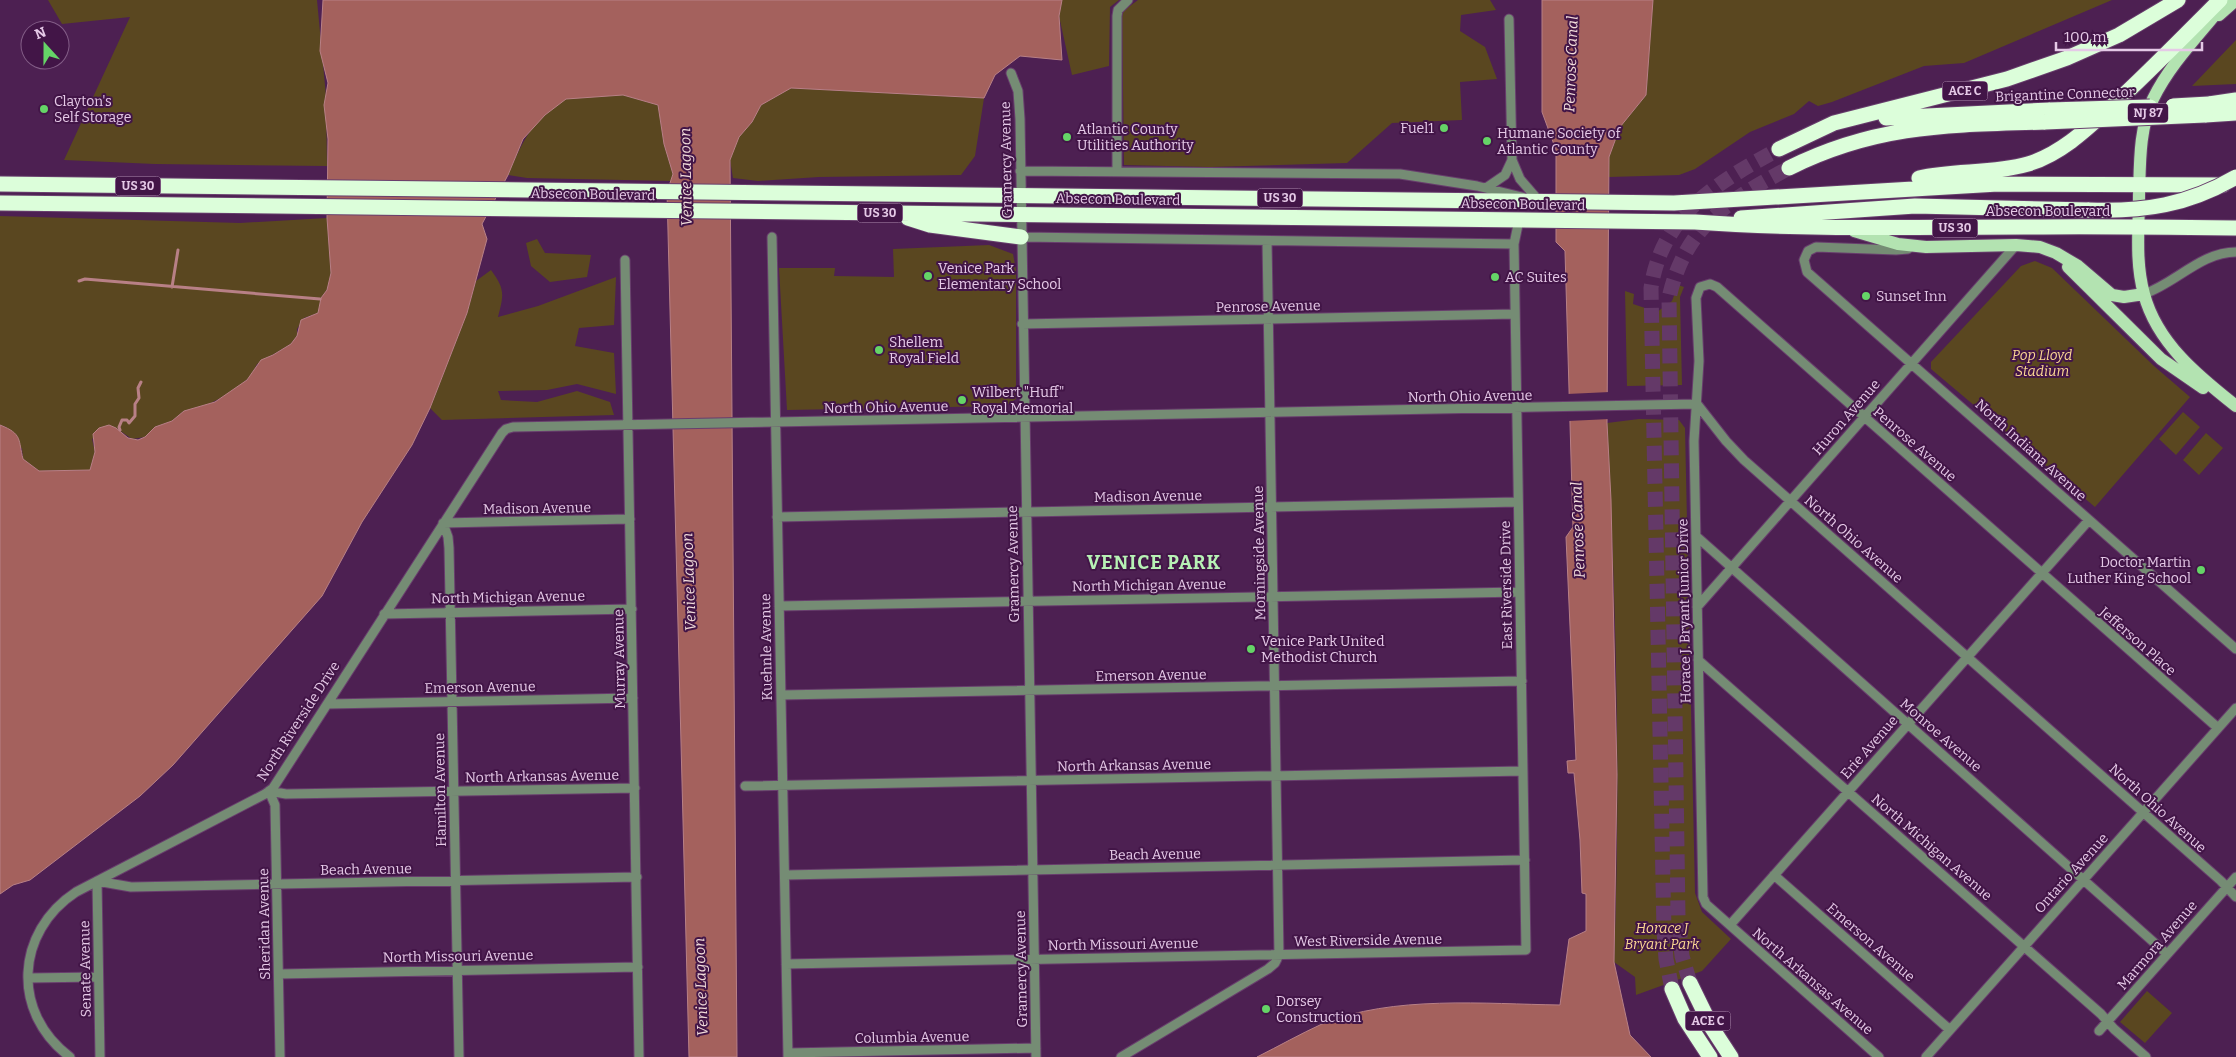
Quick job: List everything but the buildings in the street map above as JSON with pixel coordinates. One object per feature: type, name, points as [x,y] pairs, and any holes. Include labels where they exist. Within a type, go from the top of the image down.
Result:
[{"type":"highway","name":"ACE C","points":[[1779,149],[1807,135],[1847,119],[1988,84],[2067,58],[2119,35],[2178,0]]},
{"type":"highway","points":[[1854,192],[1923,177],[2006,169],[2036,161],[2054,153],[2121,98],[2220,0]]},
{"type":"highway","name":"Brigantine Connector","points":[[1807,135],[1848,124],[1910,115],[2048,116],[2235,110]]},
{"type":"highway","points":[[1789,168],[1850,143],[1903,130],[2048,116]]},
{"type":"highway","points":[[1695,222],[1897,207],[2121,211],[2160,207],[2194,197],[2236,177]]},
{"type":"highway","name":"Absecon Boulevard","points":[[0,184],[1632,202],[1709,202],[1989,184],[2139,183],[2236,185]]},
{"type":"highway","name":"Absecon Boulevard","points":[[0,203],[1632,221],[1844,228],[2236,228]]},
{"type":"highway","points":[[890,213],[930,225],[1021,237]]},
{"type":"highway","name":"ACE C","points":[[1690,983],[1712,1028],[1731,1057]]},
{"type":"highway","name":"ACE C","points":[[1672,989],[1685,1019],[1710,1057]]},
{"type":"main road","name":"NJ 87","points":[[2139,227],[2141,145],[2149,108],[2169,71],[2226,0]]},
{"type":"main road","name":"NJ 87","points":[[2203,31],[2236,0]]},
{"type":"main road","points":[[2139,227],[2140,267],[2144,294],[2152,317],[2168,342],[2230,404],[2236,415]]},
{"type":"main road","points":[[1844,228],[1898,244],[1926,247],[2040,247],[2056,253],[2078,266],[2112,295],[2124,297],[2144,294]]},
{"type":"main road","points":[[2056,253],[2161,359],[2230,404]]},
{"type":"street","points":[[1117,172],[1117,16],[1118,10],[1128,0]]},
{"type":"street","points":[[1509,19],[1512,160],[1520,179],[1539,201]]},
{"type":"street","name":"Gramercy Avenue","points":[[1011,73],[1018,91],[1021,196],[1036,1053]]},
{"type":"street","points":[[1486,188],[1504,175],[1512,160]]},
{"type":"street","name":"Absecon Boulevard","points":[[1020,171],[1400,174],[1486,188],[1539,201]]},
{"type":"street","name":"East Riverside Drive","points":[[1519,220],[1514,244],[1526,950]]},
{"type":"street","name":"Kuehnle Avenue","points":[[772,237],[788,1055]]},
{"type":"street","points":[[1021,237],[1514,244]]},
{"type":"street","name":"Morningside Avenue","points":[[1267,241],[1276,687],[1279,955]]},
{"type":"street","name":"Huron Avenue","points":[[1697,607],[2016,246]]},
{"type":"street","name":"North Indiana Avenue","points":[[1926,247],[1896,250],[1816,247],[1805,255],[1804,264],[1807,272],[2236,650]]},
{"type":"street","points":[[2144,294],[2162,287],[2207,258],[2224,252],[2236,252]]},
{"type":"street","name":"Murray Avenue","points":[[625,260],[640,1057]]},
{"type":"street","name":"Penrose Avenue","points":[[1700,287],[1710,284],[1717,287],[2041,574]]},
{"type":"street","name":"Horace J. Bryant Junior Drive","points":[[1700,287],[1696,298],[1699,361],[1698,404],[1694,441],[1702,893],[1706,904],[1730,925]]},
{"type":"street","name":"Penrose Avenue","points":[[1022,324],[1515,314]]},
{"type":"street","name":"North Ohio Avenue","points":[[513,427],[1698,404],[1735,450],[1791,502],[2143,813],[2236,898]]},
{"type":"street","name":"North Riverside Drive","points":[[70,1057],[56,1044],[40,1024],[31,1001],[28,965],[32,948],[47,918],[68,898],[97,881],[270,791],[502,433],[506,429],[513,427]]},
{"type":"street","name":"Madison Avenue","points":[[778,517],[1518,502]]},
{"type":"street","name":"Madison Avenue","points":[[443,523],[630,519]]},
{"type":"street","name":"Erie Avenue","points":[[1730,925],[2089,520]]},
{"type":"street","name":"Hamilton Avenue","points":[[443,523],[450,548],[459,1057]]},
{"type":"street","name":"Monroe Avenue","points":[[1696,536],[2168,954]]},
{"type":"street","name":"Jefferson Place","points":[[2041,574],[2218,728]]},
{"type":"street","name":"North Michigan Avenue","points":[[779,606],[1520,592]]},
{"type":"street","name":"North Michigan Avenue","points":[[384,614],[632,609]]},
{"type":"street","name":"North Michigan Avenue","points":[[1698,660],[2101,1014],[2107,1022],[2146,1057]]},
{"type":"street","name":"Emerson Avenue","points":[[781,695],[1522,681]]},
{"type":"street","name":"Emerson Avenue","points":[[328,704],[633,698]]},
{"type":"street","name":"Ontario Avenue","points":[[1926,1057],[2236,708]]},
{"type":"street","name":"North Arkansas Avenue","points":[[745,786],[1523,771]]},
{"type":"street","name":"North Arkansas Avenue","points":[[270,791],[286,794],[635,788]]},
{"type":"street","name":"Sheridan Avenue","points":[[270,791],[275,805],[280,1057]]},
{"type":"street","name":"Beach Avenue","points":[[785,875],[1525,860]]},
{"type":"street","name":"Emerson Avenue","points":[[1774,875],[1950,1030]]},
{"type":"street","name":"Beach Avenue","points":[[97,881],[131,887],[637,877]]},
{"type":"street","name":"Marmora Avenue","points":[[2099,1031],[2236,877]]},
{"type":"street","name":"Senate Avenue","points":[[97,881],[100,1057]]},
{"type":"street","name":"North Arkansas Avenue","points":[[1730,925],[1879,1057]]},
{"type":"street","name":"West Riverside Avenue","points":[[1122,1057],[1268,968],[1275,963],[1279,955],[1526,950]]},
{"type":"street","name":"North Missouri Avenue","points":[[786,964],[1279,955]]},
{"type":"street","name":"North Missouri Avenue","points":[[279,974],[638,967]]},
{"type":"street","points":[[28,978],[98,976]]},
{"type":"street","name":"Columbia Avenue","points":[[788,1055],[1036,1053]]},
{"type":"green space","points":[[48,0],[317,0],[326,96],[327,166],[155,164],[64,160],[130,17],[70,23],[70,20],[60,20]]},
{"type":"green space","points":[[1062,0],[1119,0],[1110,7],[1109,66],[1072,75],[1059,16]]},
{"type":"green space","points":[[1138,0],[1490,0],[1496,10],[1461,15],[1460,31],[1485,47],[1497,79],[1460,82],[1462,120],[1392,123],[1347,163],[1209,167],[1124,165],[1122,12]]},
{"type":"green space","points":[[1653,0],[2112,0],[1964,63],[1924,66],[1818,106],[1809,101],[1794,114],[1750,132],[1695,169],[1679,175],[1609,177],[1609,157],[1620,127],[1646,95]]},
{"type":"green space","points":[[2236,40],[2236,84],[2192,86]]},
{"type":"green space","points":[[791,88],[984,98],[975,156],[961,175],[819,177],[758,181],[733,178],[730,160],[738,137],[752,122],[761,105]]},
{"type":"green space","points":[[623,95],[658,105],[664,144],[673,174],[671,181],[527,178],[508,175],[523,142],[537,122],[554,105],[570,98]]},
{"type":"green space","points":[[0,216],[240,223],[327,218],[331,273],[327,290],[321,298],[318,313],[304,318],[297,329],[297,336],[291,344],[257,364],[251,376],[234,391],[207,405],[184,411],[172,421],[155,427],[145,437],[132,439],[116,428],[92,439],[95,452],[90,470],[39,471],[23,459],[22,449],[6,427],[0,425]]},
{"type":"green space","points":[[537,239],[545,253],[591,255],[587,277],[550,282],[531,266],[526,243]]},
{"type":"green space","points":[[989,245],[1013,254],[1016,270],[1016,399],[1005,406],[787,410],[779,268],[835,268],[834,276],[894,277],[893,249]]},
{"type":"green space","name":"Pop Lloyd Stadium","points":[[2035,261],[2052,268],[2154,366],[2190,397],[2095,507],[1931,369],[1931,362],[2021,266]]},
{"type":"green space","points":[[491,270],[499,282],[502,292],[498,317],[538,306],[616,277],[614,325],[579,328],[575,346],[614,353],[616,394],[577,384],[547,390],[498,391],[501,400],[537,402],[577,391],[610,402],[614,415],[442,420],[430,408],[467,313],[476,281]]},
{"type":"green space","points":[[1678,285],[1684,287],[1680,297],[1682,385],[1627,386],[1625,291],[1634,294],[1633,304],[1657,312],[1672,301]]},
{"type":"green space","points":[[2183,412],[2200,427],[2176,455],[2159,439]]},
{"type":"green space","name":"Horace J Bryant Park","points":[[1639,419],[1679,420],[1685,428],[1695,893],[1702,912],[1731,939],[1702,971],[1636,995],[1635,977],[1614,962],[1617,760],[1613,558],[1607,423]]},
{"type":"green space","points":[[2206,433],[2223,448],[2199,475],[2183,460]]},
{"type":"green space","points":[[2147,991],[2172,1013],[2145,1043],[2120,1022]]},
{"type":"water","name":"Venice Lagoon","points":[[323,0],[1062,0],[1059,16],[1062,60],[1020,56],[995,75],[984,98],[791,88],[761,105],[752,122],[739,137],[730,160],[737,1057],[689,1057],[667,192],[673,174],[664,144],[658,105],[623,95],[566,99],[545,115],[523,139],[508,175],[482,224],[487,239],[467,313],[430,408],[412,445],[362,522],[322,596],[173,765],[140,796],[30,880],[13,885],[0,894],[0,425],[13,431],[20,442],[23,459],[39,471],[90,470],[95,452],[93,434],[99,428],[109,425],[128,438],[138,440],[145,437],[155,427],[172,421],[184,411],[215,402],[247,380],[261,360],[291,344],[297,336],[301,320],[318,313],[321,298],[327,290],[331,273],[327,218],[328,139],[324,105],[328,83],[320,51]]},
{"type":"water","name":"Penrose Canal","points":[[1542,0],[1653,0],[1646,95],[1620,127],[1609,157],[1607,423],[1611,500],[1617,775],[1614,962],[1630,1035],[1651,1057],[1257,1057],[1322,1024],[1349,1015],[1378,1009],[1440,1003],[1560,1005],[1569,939],[1586,931],[1586,894],[1582,893],[1580,840],[1574,773],[1568,773],[1567,761],[1576,760],[1566,537],[1573,527],[1565,251],[1556,242],[1556,150],[1542,112]]},
{"type":"pier","points":[[1610,392],[1610,419],[1568,421],[1567,394]]},
{"type":"waterway","points":[[172,287],[178,250]]},
{"type":"waterway","points":[[79,281],[85,279],[320,299]]},
{"type":"waterway","points":[[120,430],[119,427],[122,420],[127,420],[129,423],[135,416],[135,404],[139,398],[138,388],[141,382]]},
{"type":"tunnel","points":[[1672,989],[1666,959],[1664,931],[1651,288],[1657,262],[1667,240],[1680,220],[1696,203],[1715,188],[1756,161],[1779,149]]},
{"type":"tunnel","points":[[1690,983],[1682,956],[1678,917],[1669,298],[1676,273],[1686,252],[1712,218],[1747,192],[1789,168]]},
{"type":"place","name":"Clayton's Self Storage","points":[[44,109]]},
{"type":"place","name":"Fuel1","points":[[1444,128]]},
{"type":"place","name":"Atlantic County Utilities Authority","points":[[1067,137]]},
{"type":"place","name":"Humane Society of Atlantic County","points":[[1487,141]]},
{"type":"place","name":"Venice Park Elementary School","points":[[928,276]]},
{"type":"place","name":"AC Suites","points":[[1495,277]]},
{"type":"place","name":"Sunset Inn","points":[[1866,296]]},
{"type":"place","name":"Shellem Royal Field","points":[[879,350]]},
{"type":"place","name":"Wilbert \"Huff\" Royal Memorial","points":[[962,400]]},
{"type":"place","name":"Doctor Martin Luther King School","points":[[2201,570]]},
{"type":"place","name":"Venice Park United Methodist Church","points":[[1251,649]]},
{"type":"place","name":"Dorsey Construction","points":[[1266,1009]]},
{"type":"district","name":"VENICE PARK","points":[[1154,562]]}]
